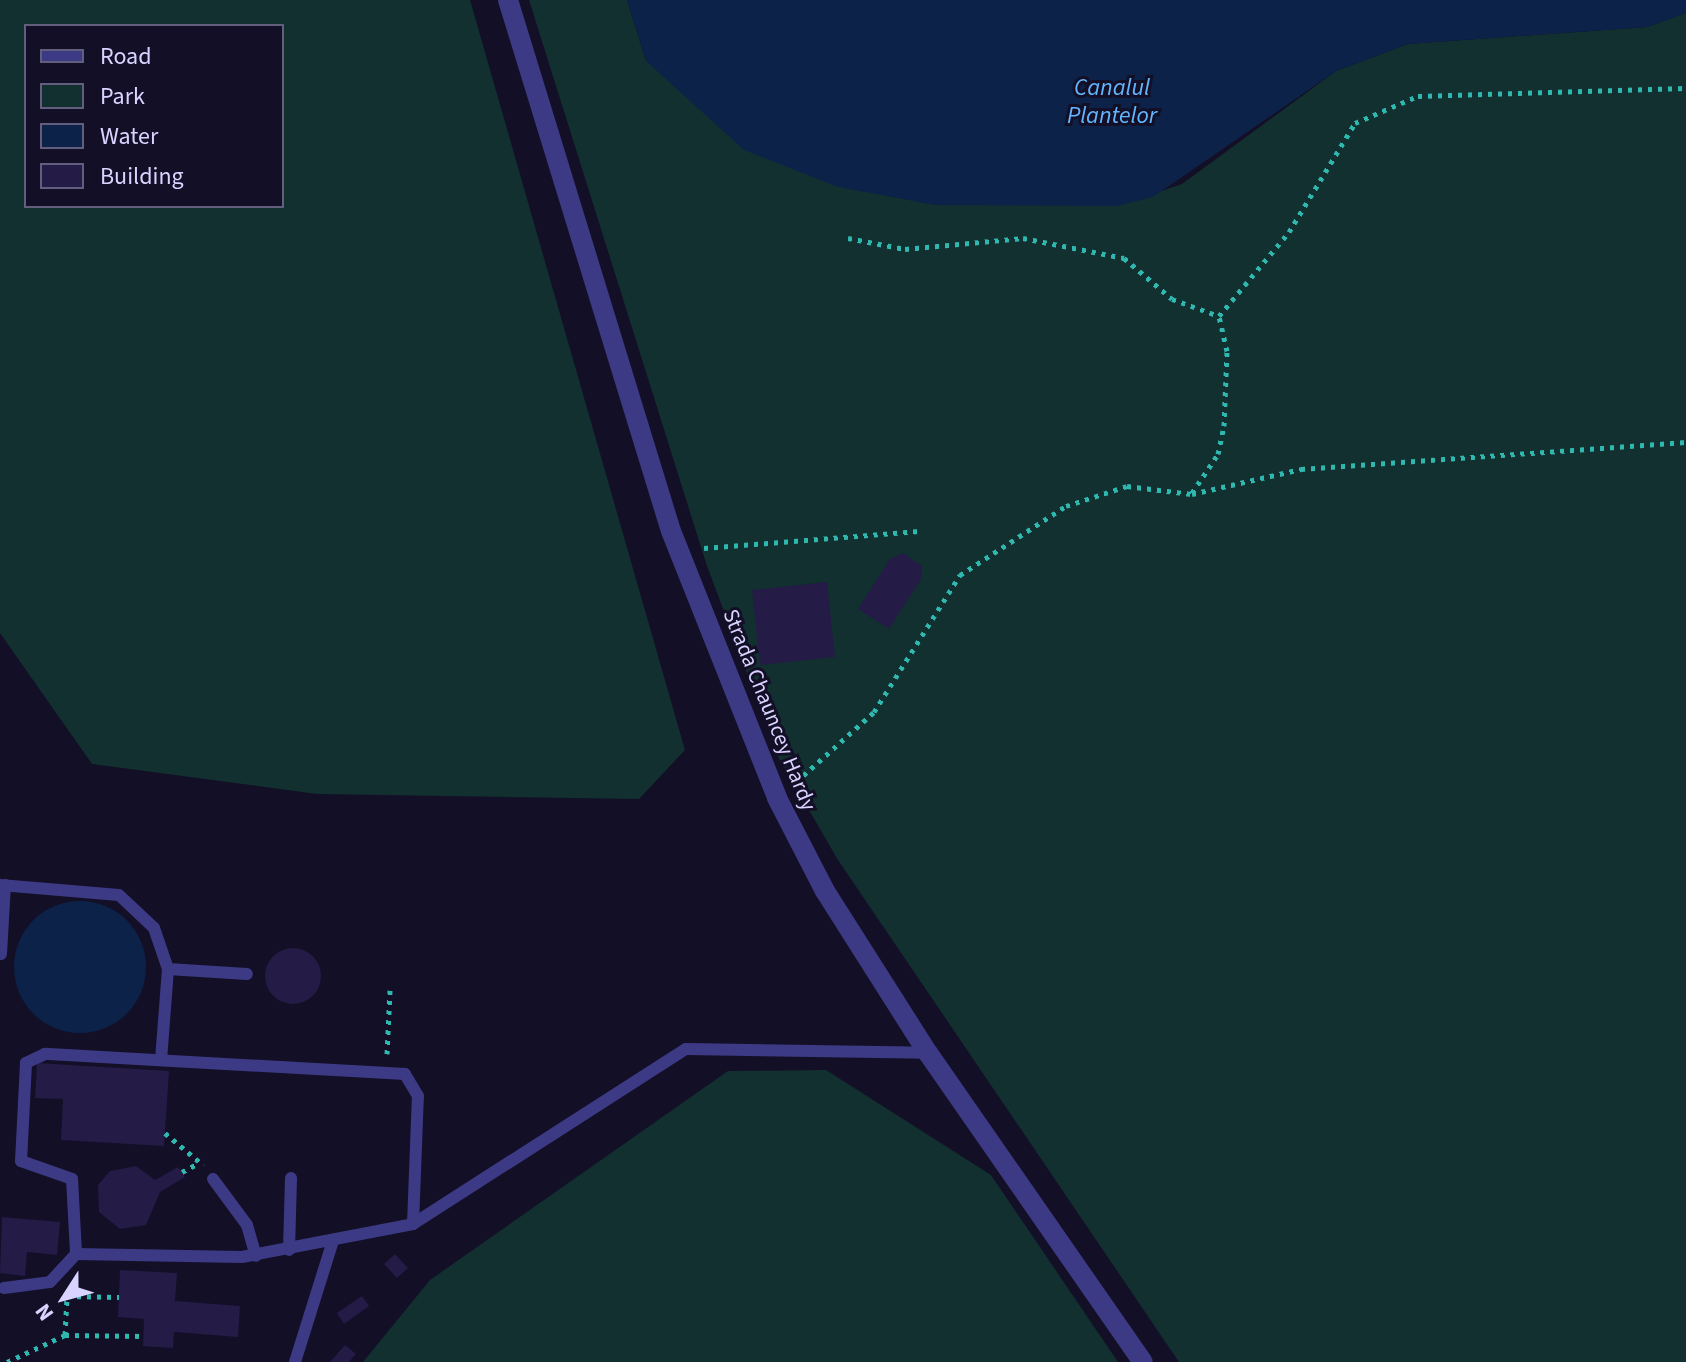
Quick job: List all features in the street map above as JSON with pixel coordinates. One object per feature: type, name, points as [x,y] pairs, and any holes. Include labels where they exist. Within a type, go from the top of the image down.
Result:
[{"type":"street","name":"Strada Chauncey Hardy","points":[[508,0],[679,551],[777,798],[825,891],[928,1053],[1143,1362]]},
{"type":"lane","points":[[1,954],[2,885],[119,895],[154,928],[168,969],[161,1060]]},
{"type":"lane","points":[[168,969],[247,974]]},
{"type":"lane","points":[[76,1254],[256,1256],[413,1224],[686,1049],[928,1053]]},
{"type":"lane","points":[[4,1288],[50,1282],[76,1254],[72,1179],[21,1161],[26,1063],[45,1054],[405,1074],[418,1096],[413,1224]]},
{"type":"lane","points":[[289,1250],[291,1178]]},
{"type":"lane","points":[[213,1179],[247,1225],[256,1256]]},
{"type":"lane","points":[[295,1362],[333,1241]]},
{"type":"path","points":[[1219,316],[1289,232],[1343,137],[1372,111],[1445,94],[1686,88]]},
{"type":"path","points":[[848,238],[905,249],[1023,238],[1124,258],[1172,299],[1219,316]]},
{"type":"path","points":[[1192,494],[1218,454],[1224,426],[1227,351],[1219,316]]},
{"type":"path","points":[[777,798],[874,712],[941,596],[986,552],[1066,506],[1127,486],[1192,494],[1301,469],[1686,442]]},
{"type":"path","points":[[679,551],[922,531]]},
{"type":"path","points":[[386,1071],[390,990]]},
{"type":"path","points":[[165,1133],[201,1162],[213,1179]]},
{"type":"path","points":[[182,1172],[201,1162]]},
{"type":"path","points":[[65,1335],[67,1296],[119,1297]]},
{"type":"path","points":[[7,1362],[65,1335],[144,1336]]},
{"type":"green space","points":[[0,0],[470,0],[685,750],[639,799],[317,794],[92,764],[0,633]]},
{"type":"green space","points":[[529,0],[627,0],[646,61],[1064,201],[1117,206],[1182,184],[1336,71],[1408,44],[1647,27],[1686,13],[1686,1362],[1179,1362],[838,860],[777,755],[706,563]]},
{"type":"green space","points":[[826,1070],[991,1175],[1118,1362],[363,1362],[430,1280],[728,1071]]},
{"type":"water","name":"Canalul Plantelor","points":[[627,0],[1686,0],[1686,13],[1647,27],[1408,44],[1336,71],[1153,197],[1117,206],[935,205],[838,187],[744,150],[646,61]]},
{"type":"water","points":[[80,901],[105,906],[127,920],[141,942],[146,967],[141,992],[127,1014],[105,1028],[80,1033],[55,1028],[33,1014],[19,992],[14,967],[19,942],[33,920],[55,906]]},
{"type":"building","points":[[903,553],[922,566],[921,579],[889,629],[858,609],[890,559]]},
{"type":"building","points":[[827,582],[835,657],[760,665],[752,590]]},
{"type":"building","points":[[293,948],[313,956],[321,976],[313,996],[293,1004],[273,996],[265,976],[273,956]]},
{"type":"building","points":[[37,1063],[169,1071],[164,1146],[61,1140],[63,1099],[35,1098]]},
{"type":"building","points":[[136,1166],[155,1180],[178,1167],[185,1177],[160,1192],[146,1225],[120,1229],[99,1212],[98,1185],[110,1171]]},
{"type":"building","points":[[2,1217],[60,1222],[57,1255],[27,1252],[25,1276],[0,1273]]},
{"type":"building","points":[[395,1254],[408,1268],[397,1278],[384,1264]]},
{"type":"building","points":[[120,1270],[177,1273],[175,1301],[240,1306],[238,1337],[174,1332],[173,1348],[143,1346],[144,1319],[118,1317]]},
{"type":"building","points":[[362,1296],[369,1306],[344,1324],[337,1313]]},
{"type":"building","points":[[345,1345],[356,1354],[349,1362],[330,1362]]}]
